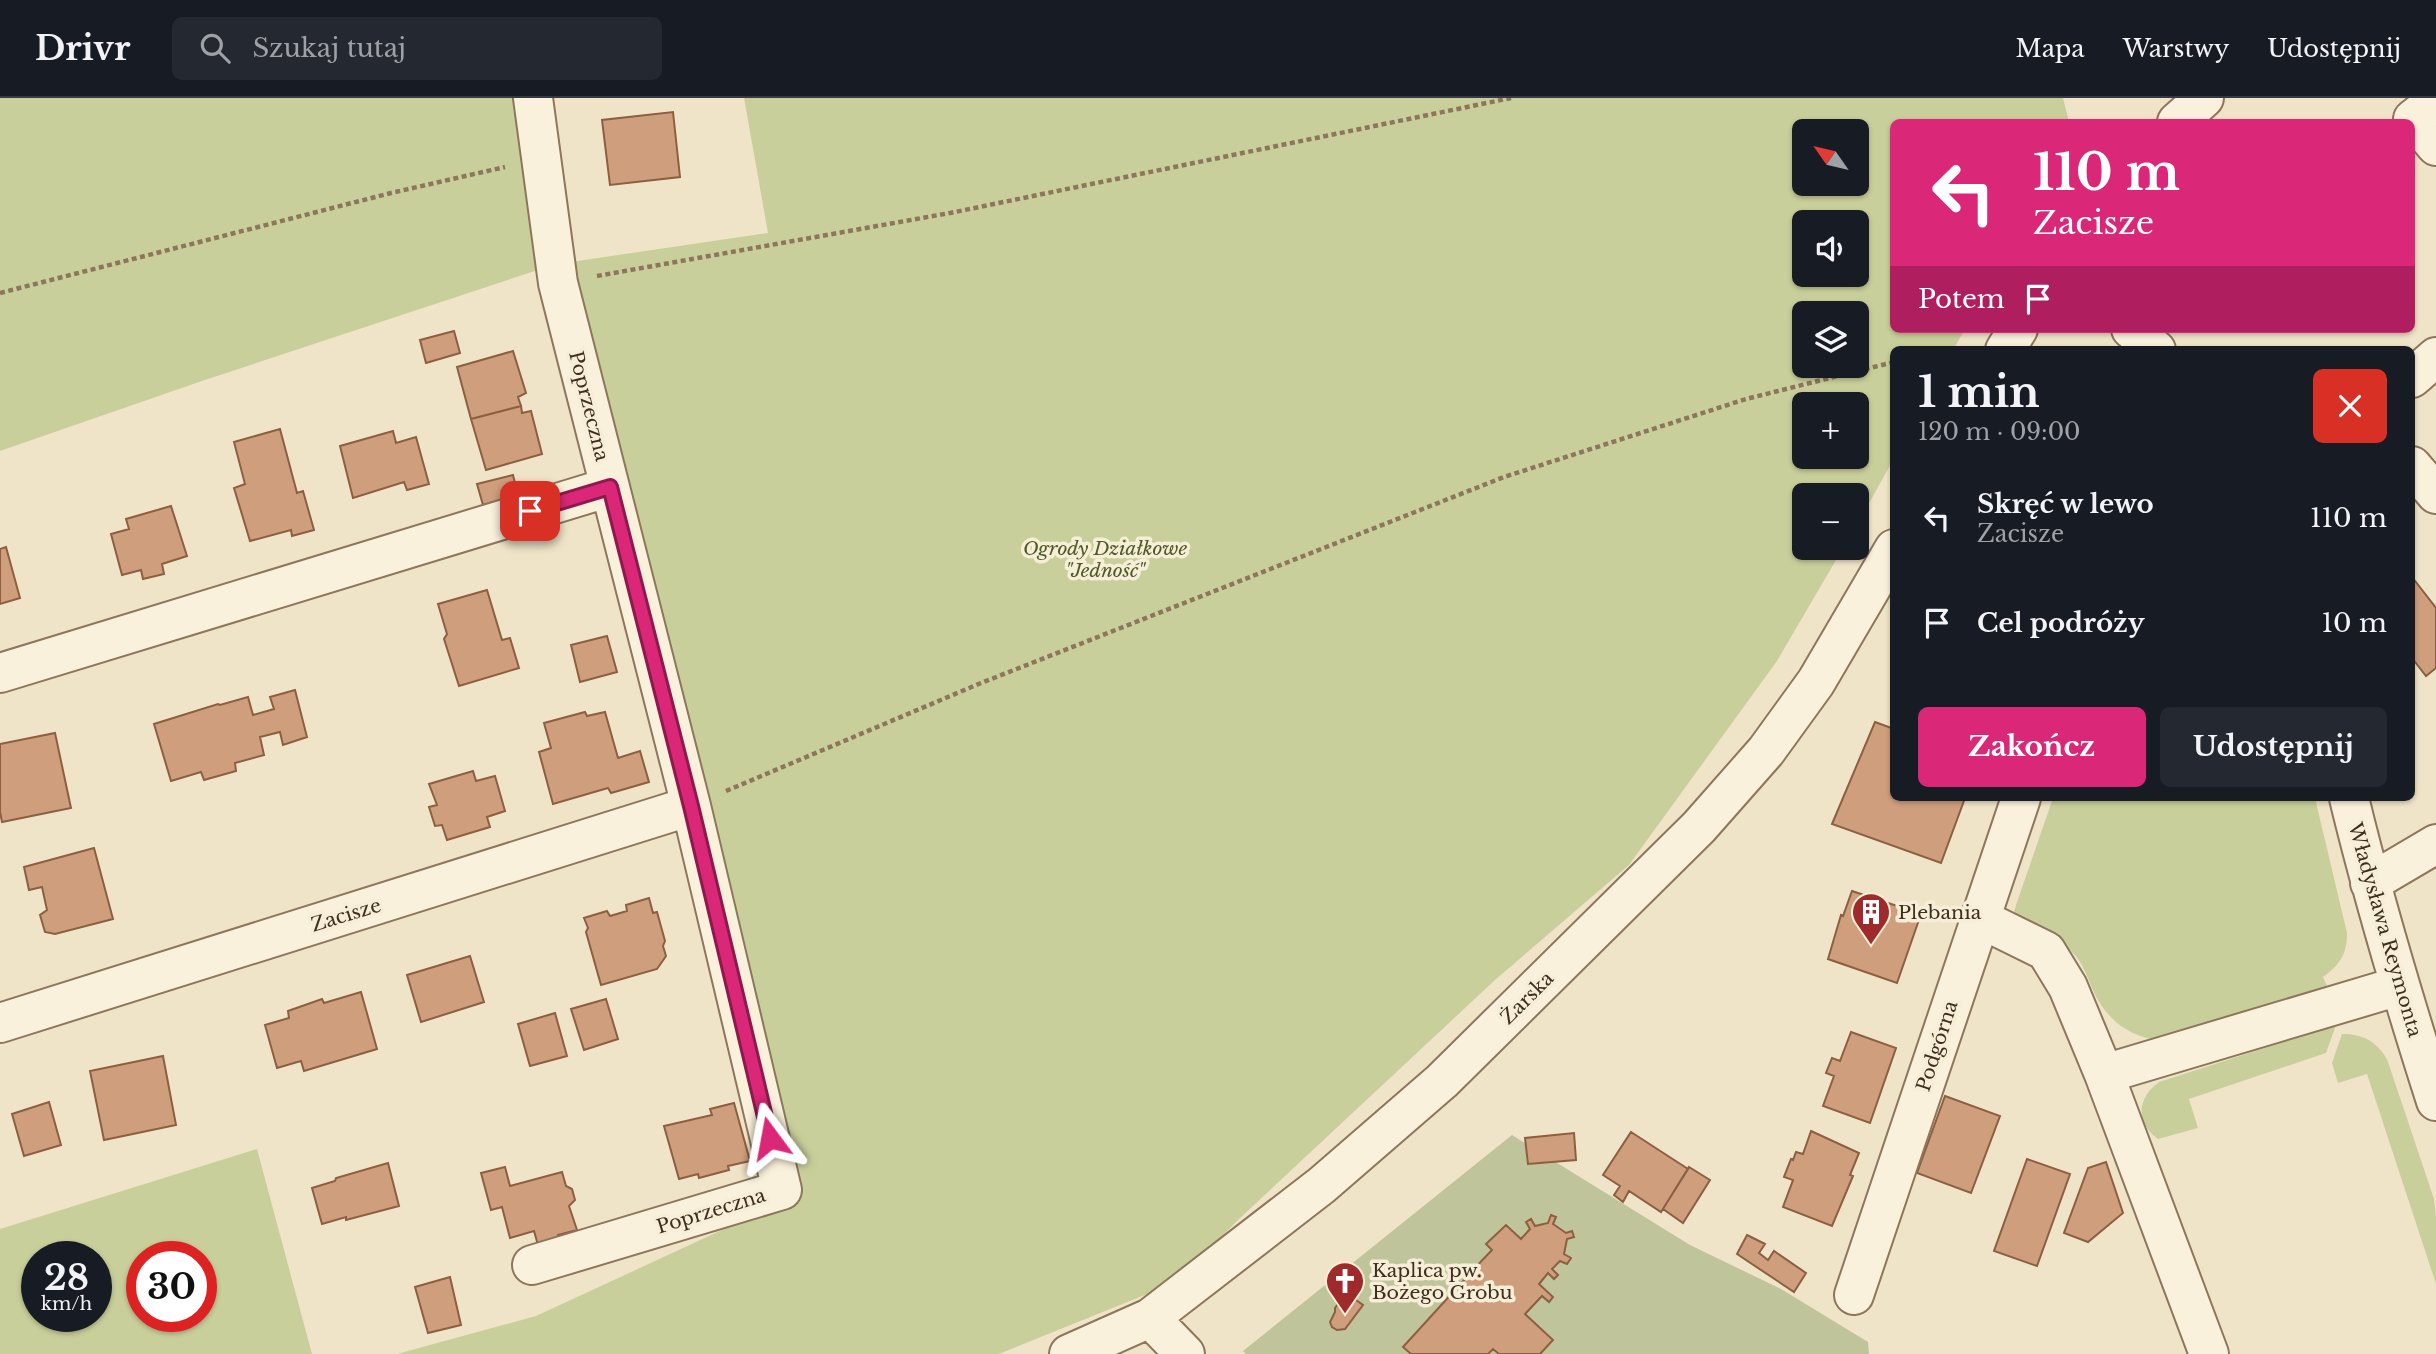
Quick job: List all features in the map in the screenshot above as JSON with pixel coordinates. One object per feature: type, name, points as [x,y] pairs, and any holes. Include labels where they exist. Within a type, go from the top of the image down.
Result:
[{"type":"street","name":"Poprzeczna","points":[[532,1265],[782,1190],[691,806],[558,284],[533,98]]},
{"type":"street","points":[[2180,119],[2204,98]]},
{"type":"street","points":[[2414,119],[2435,102],[2432,98]]},
{"type":"street","points":[[2415,122],[2436,146]]},
{"type":"street","points":[[2136,333],[2151,346]]},
{"type":"street","points":[[2415,375],[2436,357]]},
{"type":"street","points":[[2415,470],[2436,494]]},
{"type":"street","points":[[0,673],[610,487]]},
{"type":"street","name":"Żarska","points":[[1069,1354],[1150,1318],[1322,1185],[1442,1081],[1699,827],[1766,751],[1816,682],[1890,556]]},
{"type":"street","name":"Podgórna","points":[[1854,1295],[2020,801]]},
{"type":"street","name":"Władysława Reymonta","points":[[2350,801],[2399,986],[2436,1101]]},
{"type":"street","name":"Zacisze","points":[[0,1023],[691,806]]},
{"type":"street","points":[[2370,883],[2436,844]]},
{"type":"street","points":[[1979,918],[2046,951],[2068,987],[2104,1074],[2209,1354]]},
{"type":"street","points":[[2104,1074],[2399,986]]},
{"type":"street","points":[[1150,1318],[1185,1354]]},
{"type":"path","points":[[558,284],[950,213],[1511,98]]},
{"type":"path","points":[[0,293],[378,196],[541,159]]},
{"type":"path","points":[[691,806],[981,683],[1504,477],[1746,399],[1890,363]]},
{"type":"green space","name":"Ogrody Działkowe \"Jedność\"","points":[[0,98],[533,98],[557,264],[768,233],[744,98],[2063,98],[2068,119],[1890,119],[1890,333],[1963,333],[1955,346],[1890,346],[1890,465],[1869,503],[1869,483],[1792,483],[1792,560],[1836,560],[1777,661],[1629,865],[1495,980],[1239,1219],[1177,1282],[999,1354],[397,1354],[536,1316],[789,1199],[556,264],[0,451]]},
{"type":"green space","points":[[2052,801],[2316,801],[2347,933],[2346,947],[2334,968],[2323,977],[2328,988],[2161,1040],[2138,1035],[2110,1017],[2074,954],[2054,937],[2016,915],[2014,911]]},
{"type":"green space","points":[[2336,1025],[2326,1053],[2189,1099],[2198,1128],[2158,1139],[2145,1125],[2142,1118],[2143,1103],[2146,1095],[2159,1082]]},
{"type":"green space","points":[[2342,1034],[2356,1035],[2368,1040],[2387,1059],[2434,1199],[2436,1284],[2367,1074],[2338,1083],[2332,1063]]},
{"type":"green space","points":[[1512,1135],[1690,1245],[1781,1289],[1868,1342],[1869,1354],[1246,1354],[1243,1351]]},
{"type":"green space","points":[[257,1149],[312,1354],[0,1354],[0,1229]]},
{"type":"building","points":[[673,112],[680,177],[610,185],[602,120]]},
{"type":"building","points":[[454,331],[460,353],[426,363],[420,340]]},
{"type":"building","points":[[513,351],[526,393],[518,397],[521,406],[471,419],[457,367]]},
{"type":"building","points":[[521,406],[522,413],[531,411],[542,454],[486,470],[471,419]]},
{"type":"building","points":[[280,429],[297,493],[303,491],[314,530],[292,536],[291,530],[250,541],[234,488],[245,484],[234,442]]},
{"type":"building","points":[[393,431],[396,443],[416,437],[429,484],[407,490],[404,482],[353,498],[340,446]]},
{"type":"building","points":[[513,475],[518,495],[483,505],[477,484]]},
{"type":"building","points":[[171,506],[187,556],[162,564],[164,574],[143,579],[141,570],[122,575],[111,534],[129,529],[126,519]]},
{"type":"building","points":[[6,547],[20,598],[0,604],[0,549]]},
{"type":"building","points":[[2415,581],[2436,608],[2436,668],[2426,676],[2415,662]]},
{"type":"building","points":[[487,590],[502,640],[510,638],[519,668],[459,686],[444,639],[447,634],[438,604]]},
{"type":"building","points":[[607,636],[617,672],[580,682],[571,645]]},
{"type":"building","points":[[295,690],[307,737],[283,745],[280,732],[260,737],[264,755],[235,763],[236,771],[204,780],[201,772],[171,781],[154,724],[248,697],[253,715],[274,709],[270,697]]},
{"type":"building","points":[[585,712],[587,716],[605,712],[618,758],[640,751],[649,782],[611,793],[608,788],[553,804],[539,752],[551,748],[544,723]]},
{"type":"building","points":[[1875,722],[1890,728],[1890,801],[1964,801],[1941,863],[1832,824]]},
{"type":"building","points":[[55,733],[71,808],[2,822],[0,744]]},
{"type":"building","points":[[473,771],[476,781],[495,776],[505,811],[487,817],[490,827],[447,840],[442,825],[435,826],[429,807],[437,805],[429,784]]},
{"type":"building","points":[[94,848],[113,919],[55,934],[45,932],[40,915],[47,910],[42,887],[29,890],[24,867]]},
{"type":"building","name":"Plebania","points":[[1852,891],[1921,914],[1897,983],[1828,959],[1841,915],[1843,916]]},
{"type":"building","points":[[649,898],[653,913],[657,912],[666,956],[657,969],[601,985],[584,918],[607,911],[610,916],[627,911],[626,905]]},
{"type":"building","points":[[470,956],[484,1002],[421,1022],[407,975]]},
{"type":"building","points":[[361,992],[377,1049],[304,1071],[301,1061],[277,1068],[265,1025],[289,1018],[288,1011],[322,999],[324,1003]]},
{"type":"building","points":[[606,999],[618,1039],[584,1050],[571,1009]]},
{"type":"building","points":[[555,1013],[567,1056],[530,1066],[518,1024]]},
{"type":"building","points":[[1851,1032],[1896,1048],[1870,1123],[1823,1106],[1834,1076],[1826,1073],[1832,1058],[1840,1061]]},
{"type":"building","points":[[163,1056],[176,1125],[104,1140],[90,1071]]},
{"type":"building","points":[[1945,1096],[2000,1116],[1971,1193],[1917,1173]]},
{"type":"building","points":[[49,1102],[61,1145],[24,1156],[12,1114]]},
{"type":"building","points":[[734,1103],[750,1161],[728,1166],[729,1170],[699,1178],[698,1174],[679,1179],[664,1126],[712,1115],[710,1109]]},
{"type":"building","points":[[1811,1131],[1859,1153],[1850,1175],[1853,1176],[1832,1226],[1783,1207],[1793,1180],[1784,1177],[1796,1152],[1803,1154]]},
{"type":"building","points":[[1631,1132],[1688,1169],[1661,1212],[1629,1191],[1623,1202],[1614,1195],[1620,1186],[1603,1175]]},
{"type":"building","points":[[1574,1133],[1576,1160],[1528,1164],[1525,1138]]},
{"type":"building","points":[[2027,1159],[2070,1174],[2037,1266],[1994,1251]]},
{"type":"building","points":[[2106,1162],[2123,1213],[2088,1242],[2064,1233],[2088,1168]]},
{"type":"building","points":[[388,1163],[399,1206],[322,1224],[312,1188]]},
{"type":"building","points":[[505,1167],[510,1186],[562,1172],[566,1186],[572,1189],[575,1200],[569,1206],[577,1230],[558,1235],[559,1239],[538,1245],[534,1231],[510,1238],[502,1207],[491,1210],[481,1173]]},
{"type":"building","points":[[1689,1167],[1710,1180],[1683,1223],[1663,1209]]},
{"type":"building","points":[[1551,1215],[1556,1217],[1553,1224],[1566,1233],[1572,1231],[1574,1237],[1567,1239],[1564,1254],[1571,1258],[1567,1264],[1560,1261],[1552,1269],[1558,1275],[1554,1279],[1548,1273],[1539,1284],[1553,1297],[1549,1302],[1542,1296],[1525,1314],[1553,1340],[1540,1354],[1499,1354],[1493,1349],[1488,1354],[1411,1354],[1403,1347],[1466,1278],[1460,1271],[1465,1267],[1471,1272],[1492,1250],[1486,1244],[1506,1225],[1521,1239],[1530,1229],[1526,1222],[1531,1219],[1535,1226],[1548,1223]]},
{"type":"building","points":[[1747,1235],[1765,1244],[1759,1253],[1768,1260],[1774,1251],[1806,1273],[1794,1292],[1737,1254]]},
{"type":"building","points":[[450,1277],[461,1325],[428,1333],[415,1287]]},
{"type":"building","name":"Kaplica pw. Bożego Grobu","points":[[1346,1293],[1363,1305],[1345,1329],[1337,1330],[1330,1322],[1335,1308]]},
{"type":"place","name":"Plebania","points":[[1871,946]]},
{"type":"place","name":"Kaplica pw. Bożego Grobu","points":[[1345,1315]]},
{"type":"route","points":[[530,511],[610,487],[691,806],[770,1138]]}]
